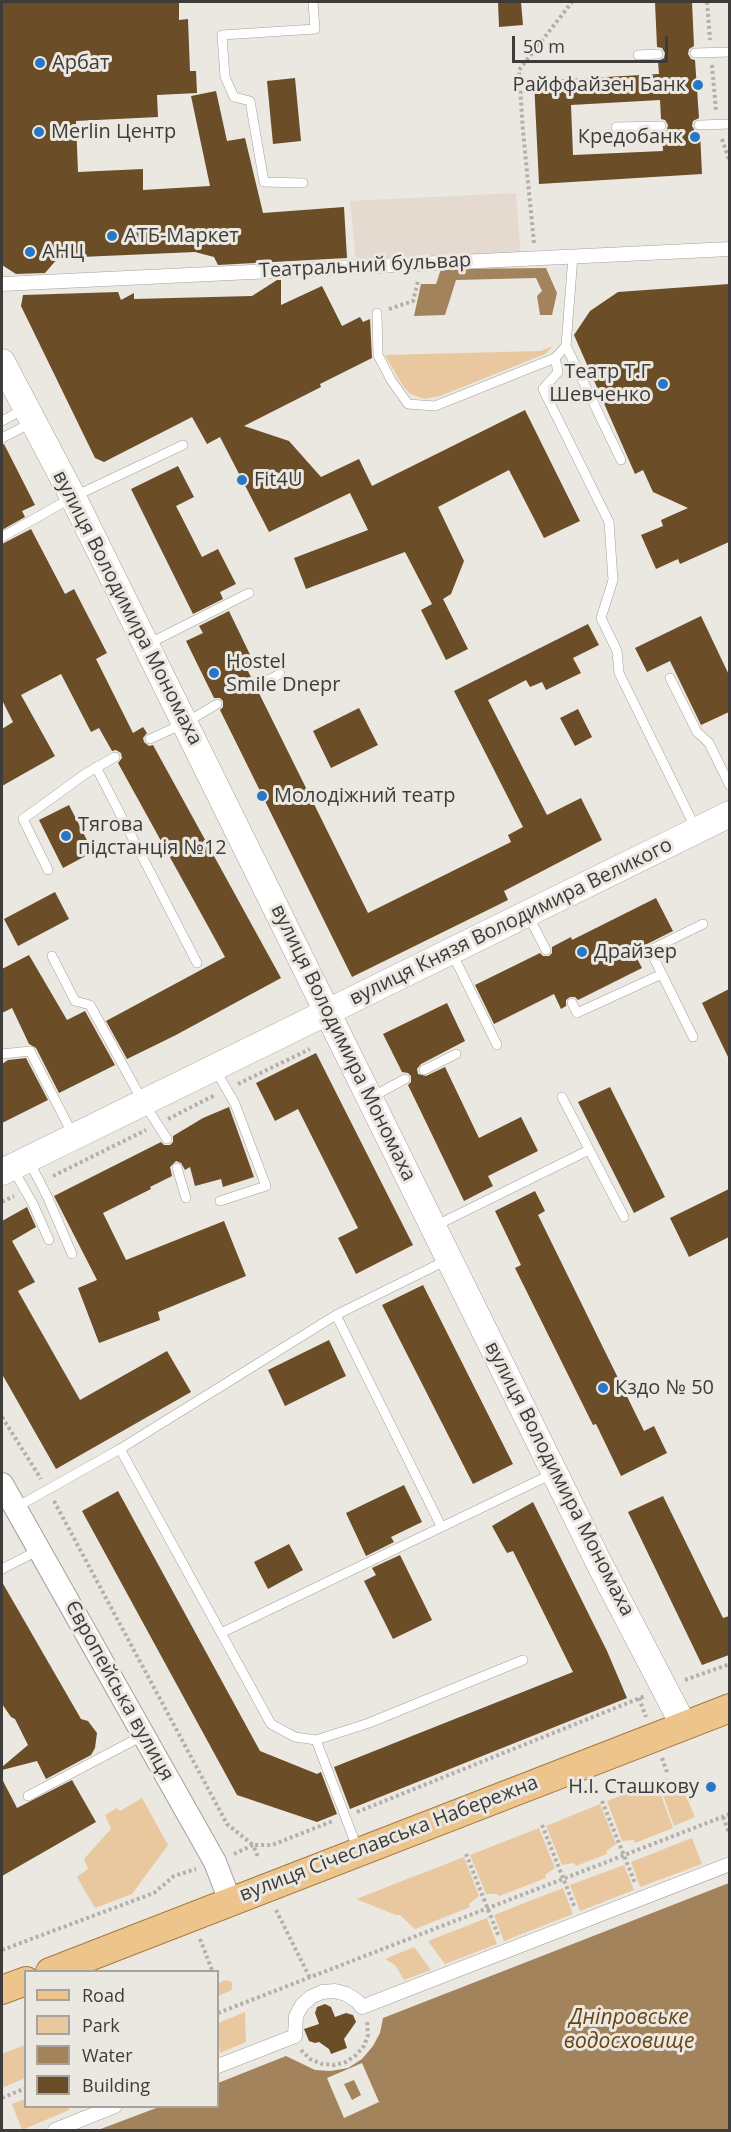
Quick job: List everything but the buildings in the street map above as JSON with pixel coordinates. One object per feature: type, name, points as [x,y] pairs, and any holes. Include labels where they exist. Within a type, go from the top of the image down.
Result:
[{"type":"main road","name":"вулиця Володимира Мономаха","points":[[2,362],[73,497],[555,1473],[684,1726]]},
{"type":"main road","name":"вулиця Князя Володимира Великого","points":[[13,1166],[729,814]]},
{"type":"main road","name":"вулиця Січеславська Набережна","points":[[53,1970],[729,1708]]},
{"type":"main road","points":[[2,1990],[24,1982]]},
{"type":"street","name":"Театральний бульвар","points":[[2,284],[729,249]]},
{"type":"street","name":"Європейська вулиця","points":[[2,1484],[215,1862],[230,1901]]},
{"type":"street","points":[[219,2066],[295,2036],[296,2016],[302,2005],[316,1994],[334,1991],[346,1994],[362,2007],[729,1864]]},
{"type":"street","points":[[54,2130],[110,2108]]},
{"type":"lane","points":[[303,183],[264,182],[250,101],[234,97],[225,77],[222,35],[315,29],[313,2]]},
{"type":"lane","points":[[695,53],[729,52]]},
{"type":"lane","points":[[638,55],[658,54]]},
{"type":"lane","points":[[699,125],[729,124]]},
{"type":"lane","points":[[616,127],[662,126]]},
{"type":"lane","points":[[573,256],[566,345],[621,460]]},
{"type":"lane","points":[[377,313],[378,355],[391,380],[408,404],[435,406],[555,358],[566,345]]},
{"type":"lane","points":[[555,358],[558,372],[543,389],[609,522],[613,580],[601,618],[617,651],[619,673],[697,831]]},
{"type":"lane","points":[[2,421],[29,415]]},
{"type":"lane","points":[[2,438],[29,415]]},
{"type":"lane","points":[[2,537],[73,497],[183,445]]},
{"type":"lane","points":[[146,645],[249,593]]},
{"type":"lane","points":[[264,682],[280,674]]},
{"type":"lane","points":[[670,678],[697,732],[709,743],[729,786]]},
{"type":"lane","points":[[150,739],[218,704]]},
{"type":"lane","points":[[48,870],[23,819],[96,767],[115,757]]},
{"type":"lane","points":[[96,767],[197,963]]},
{"type":"lane","points":[[527,913],[546,950]]},
{"type":"lane","points":[[693,1037],[650,950],[703,924]]},
{"type":"lane","points":[[451,950],[497,1045]]},
{"type":"lane","points":[[52,956],[75,1001],[90,1005],[166,1139]]},
{"type":"lane","points":[[572,1003],[577,1014],[662,974]]},
{"type":"lane","points":[[2,1054],[30,1051],[73,1135]]},
{"type":"lane","points":[[424,1070],[456,1054]]},
{"type":"lane","points":[[214,1066],[235,1104],[266,1186],[220,1201]]},
{"type":"lane","points":[[370,1098],[405,1079]]},
{"type":"lane","points":[[562,1097],[624,1217]]},
{"type":"lane","points":[[434,1227],[590,1150]]},
{"type":"lane","points":[[13,1166],[49,1240]]},
{"type":"lane","points":[[13,1166],[48,1198],[72,1254]]},
{"type":"lane","points":[[177,1168],[186,1198]]},
{"type":"lane","points":[[15,1508],[120,1449],[336,1315],[450,1259]]},
{"type":"lane","points":[[336,1315],[441,1526]]},
{"type":"lane","points":[[120,1449],[271,1725],[295,1737],[316,1740],[369,1723],[523,1660]]},
{"type":"lane","points":[[221,1633],[555,1473]]},
{"type":"lane","points":[[2,1569],[39,1550]]},
{"type":"lane","points":[[28,1796],[144,1736]]},
{"type":"lane","points":[[316,1740],[358,1851]]},
{"type":"path","points":[[536,258],[519,70],[572,2]]},
{"type":"path","points":[[707,2],[717,125],[729,162]]},
{"type":"path","points":[[377,313],[413,301],[421,263]]},
{"type":"path","points":[[2,1417],[47,1489]]},
{"type":"path","points":[[602,1801],[641,1897]]},
{"type":"path","points":[[219,2013],[729,1814]]},
{"type":"path","points":[[723,1817],[729,1835]]},
{"type":"path","points":[[542,1825],[580,1921]]},
{"type":"path","points":[[2,1950],[154,1893],[174,1876],[215,1862],[253,1845],[258,1857]]},
{"type":"path","points":[[466,1854],[504,1951]]},
{"type":"path","points":[[276,1909],[316,1994]]},
{"type":"path","points":[[200,1938],[212,1970]]},
{"type":"path","points":[[295,2036],[302,2051],[310,2059],[322,2064],[334,2065],[346,2062],[364,2046],[368,2035],[368,2022],[362,2007]]},
{"type":"path","points":[[2,2098],[24,2089]]},
{"type":"shaded area","points":[[516,193],[521,256],[356,262],[350,201]]},
{"type":"green space","points":[[553,346],[545,354],[440,396],[424,399],[410,394],[385,355],[541,351]]},
{"type":"green space","points":[[667,1778],[672,1790],[661,1795],[673,1828],[635,1843],[634,1840],[622,1841],[607,1801]]},
{"type":"green space","points":[[678,1790],[685,1793],[695,1817],[674,1826],[663,1795]]},
{"type":"green space","points":[[142,1798],[168,1845],[132,1894],[95,1908],[77,1877],[88,1869],[84,1859],[111,1829],[105,1815],[117,1808],[120,1811]]},
{"type":"green space","points":[[600,1804],[616,1844],[606,1851],[607,1854],[576,1866],[574,1863],[562,1865],[546,1826]]},
{"type":"green space","points":[[539,1828],[555,1868],[545,1875],[546,1878],[499,1896],[486,1894],[470,1855]]},
{"type":"green space","points":[[692,1838],[702,1864],[640,1887],[631,1862]]},
{"type":"green space","points":[[464,1857],[479,1896],[469,1904],[470,1907],[415,1929],[400,1915],[356,1899]]},
{"type":"green space","points":[[624,1865],[634,1890],[580,1911],[570,1885]]},
{"type":"green space","points":[[563,1888],[573,1914],[504,1941],[494,1915]]},
{"type":"green space","points":[[487,1918],[497,1944],[445,1964],[428,1941]]},
{"type":"green space","points":[[414,1947],[431,1970],[404,1980],[395,1965],[385,1959]]},
{"type":"green space","points":[[226,1980],[232,1982],[232,1990],[219,1996],[219,1983]]},
{"type":"green space","points":[[245,2012],[246,2042],[220,2053],[219,2023]]},
{"type":"green space","points":[[24,2045],[24,2078],[2,2088],[2,2054]]},
{"type":"green space","points":[[24,2099],[24,2108],[68,2108],[69,2110],[22,2130],[12,2104]]},
{"type":"water","points":[[546,268],[557,293],[552,315],[540,315],[537,296],[542,291],[536,278],[456,280],[445,315],[414,316],[421,284],[436,284],[441,269]]},
{"type":"water","name":"Дніпровське водосховище","points":[[729,1883],[729,2130],[98,2130],[156,2108],[219,2108],[219,2083],[286,2056],[315,2070],[331,2071],[348,2068],[362,2059],[373,2046],[380,2033],[383,2018]]},
{"type":"pier","points":[[362,2063],[379,2102],[344,2118],[327,2078]],"holes":[[[354,2080],[361,2095],[352,2100],[344,2084]]]},
{"type":"place","name":"Арбат","points":[[40,63]]},
{"type":"place","name":"Райффайзен Банк","points":[[698,85]]},
{"type":"place","name":"Merlin Центр","points":[[39,132]]},
{"type":"place","name":"Кредобанк","points":[[695,137]]},
{"type":"place","name":"АТБ-Маркет","points":[[112,236]]},
{"type":"place","name":"АНЦ","points":[[30,252]]},
{"type":"place","name":"Театр Т.Г Шевченко","points":[[663,384]]},
{"type":"place","name":"Fit4U","points":[[242,480]]},
{"type":"place","name":"Hostel Smile Dnepr","points":[[214,673]]},
{"type":"place","name":"Молодіжний театр","points":[[262,796]]},
{"type":"place","name":"Тягова пiдстанцiя №12","points":[[66,836]]},
{"type":"place","name":"Драйзер","points":[[582,952]]},
{"type":"place","name":"Кздо № 50","points":[[603,1388]]},
{"type":"place","name":"Н.І. Сташкову","points":[[711,1787]]}]
